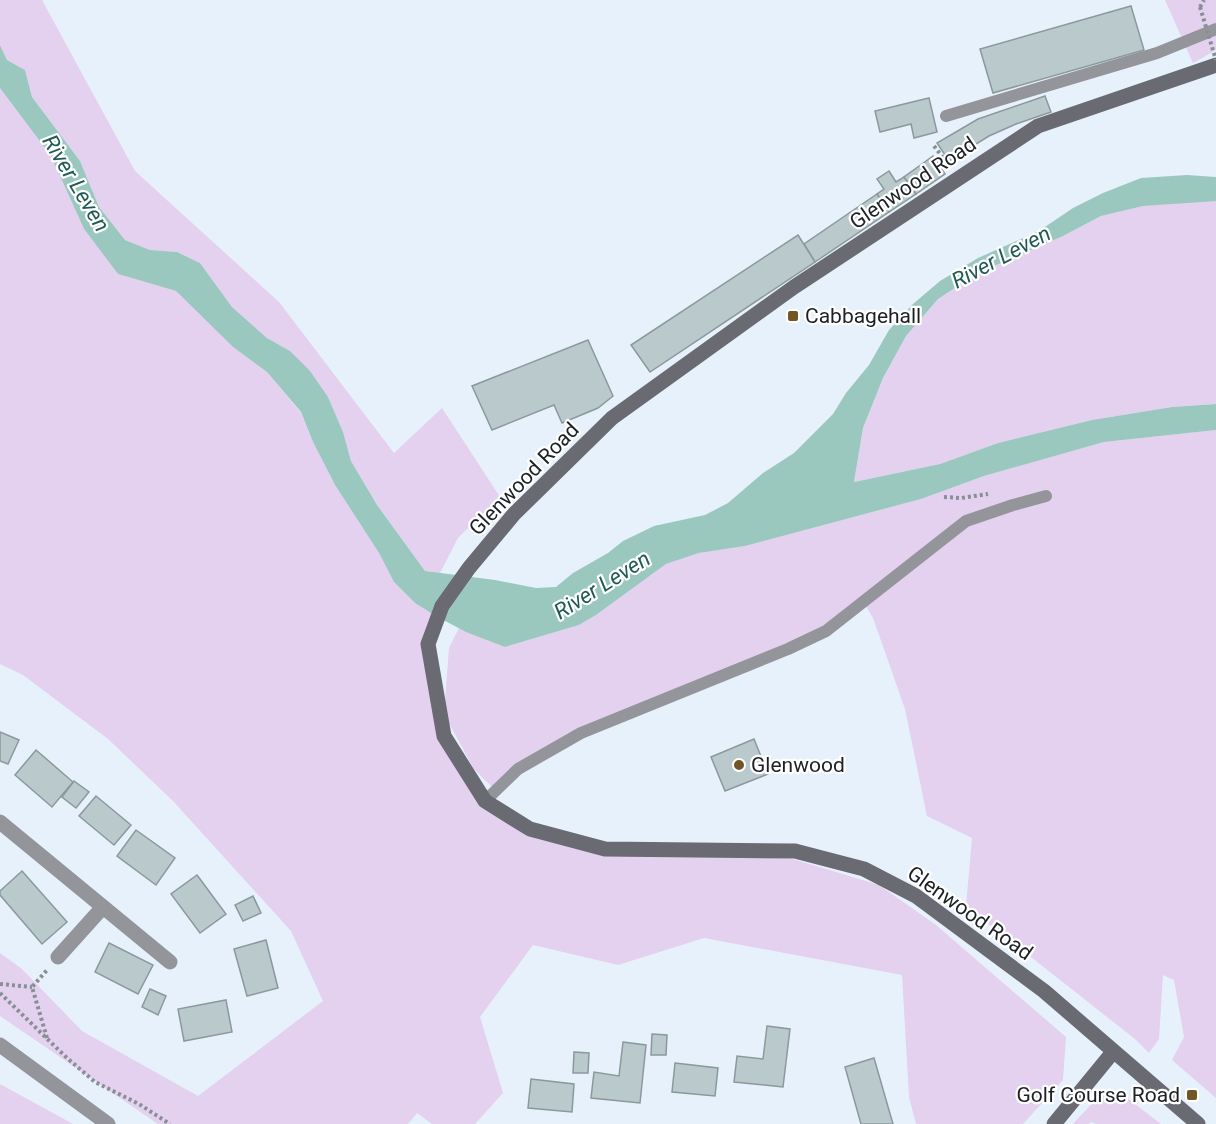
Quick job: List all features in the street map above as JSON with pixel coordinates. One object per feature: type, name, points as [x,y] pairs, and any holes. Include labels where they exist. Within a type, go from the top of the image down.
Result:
[{"type":"street","name":"Glenwood Road","points":[[1198,1124],[1044,991],[916,896],[864,869],[795,852],[605,849],[530,829],[485,801],[444,736],[428,644],[442,606],[469,568],[514,514],[612,418],[795,287],[1038,126],[1216,65]]},
{"type":"street","points":[[0,822],[170,962]]},
{"type":"street","points":[[58,957],[103,907]]},
{"type":"street","points":[[0,1045],[108,1124]]},
{"type":"street","points":[[1054,1124],[1113,1052]]},
{"type":"lane","points":[[946,116],[1157,53],[1216,29]]},
{"type":"lane","points":[[485,801],[518,769],[581,733],[788,649],[826,631],[966,521],[1013,504],[1046,496]]},
{"type":"path","points":[[1198,0],[1216,60]]},
{"type":"path","points":[[1200,8],[1204,0]]},
{"type":"path","points":[[934,146],[950,167]]},
{"type":"path","points":[[33,987],[58,957]]},
{"type":"path","points":[[0,984],[33,987]]},
{"type":"path","points":[[33,987],[47,1038]]},
{"type":"path","points":[[0,993],[95,1082],[139,1104],[170,1124]]},
{"type":"shaded area","points":[[0,0],[42,0],[135,171],[279,302],[394,453],[442,408],[500,497],[458,538],[440,573],[425,571],[377,505],[351,461],[343,432],[328,397],[290,351],[267,338],[232,307],[200,263],[177,252],[150,250],[125,240],[99,207],[80,161],[32,97],[25,70],[7,60],[0,45]]},
{"type":"shaded area","points":[[1165,0],[1216,0],[1216,50],[1193,63]]},
{"type":"shaded area","points":[[0,88],[51,156],[84,229],[118,274],[176,291],[233,347],[267,372],[301,413],[335,485],[379,553],[394,582],[415,603],[434,615],[428,644],[444,736],[485,801],[530,829],[605,849],[676,849],[793,859],[879,885],[936,925],[1066,1037],[1063,1080],[1023,1124],[916,1124],[909,1097],[902,975],[704,938],[618,965],[533,945],[480,1017],[503,1093],[475,1124],[432,1124],[417,1113],[408,1124],[158,1124],[0,1016],[0,953],[22,969],[82,1031],[198,1096],[323,1001],[291,931],[173,801],[108,739],[23,675],[0,664]]},
{"type":"shaded area","points":[[1216,201],[1216,404],[1172,407],[1092,420],[998,443],[940,464],[854,482],[863,428],[883,378],[906,336],[938,299],[978,273],[1063,236],[1101,216],[1142,206]]},
{"type":"shaded area","points":[[1216,430],[1216,1098],[1172,1060],[1184,1037],[1174,980],[1163,975],[1159,1039],[1149,1053],[1135,1039],[966,906],[972,838],[927,816],[905,709],[873,618],[863,601],[826,631],[581,733],[496,791],[474,769],[444,714],[449,648],[459,628],[505,647],[579,625],[666,564],[699,553],[745,546],[921,499],[984,476],[1104,442]]},
{"type":"shaded area","points":[[0,1084],[73,1124],[0,1124]]},
{"type":"shaded area","points":[[1122,1094],[1161,1124],[1096,1124],[1091,1122],[1073,1124],[1098,1097]]},
{"type":"water","name":"River Leven","points":[[0,45],[7,60],[25,70],[32,97],[80,161],[99,207],[125,240],[150,250],[177,252],[200,263],[232,307],[267,338],[290,351],[310,371],[328,397],[343,432],[351,461],[377,505],[425,571],[536,588],[556,587],[573,573],[608,553],[623,541],[654,526],[705,515],[728,503],[763,473],[794,453],[833,414],[846,393],[869,365],[889,330],[913,304],[940,281],[978,258],[1039,231],[1073,208],[1141,178],[1187,175],[1216,177],[1216,201],[1143,206],[1101,216],[1063,236],[978,273],[938,299],[906,336],[883,378],[863,428],[854,482],[940,464],[998,443],[1092,420],[1172,407],[1216,404],[1216,430],[1104,442],[984,476],[921,499],[745,546],[699,553],[666,564],[579,625],[505,647],[466,632],[434,615],[415,603],[394,582],[379,553],[335,485],[301,412],[267,372],[233,347],[176,291],[118,274],[84,229],[51,156],[0,88]]},
{"type":"building","points":[[1131,6],[1144,50],[993,93],[980,49]]},
{"type":"building","points":[[1045,96],[1051,112],[989,136],[949,161],[937,143],[978,119]]},
{"type":"building","points":[[929,98],[937,132],[914,138],[911,124],[880,132],[875,111]]},
{"type":"building","points":[[933,156],[945,174],[916,194],[904,177]]},
{"type":"building","points":[[889,171],[896,182],[904,177],[916,194],[889,212],[877,194],[884,189],[877,179]]},
{"type":"building","points":[[877,194],[889,212],[815,262],[804,244]]},
{"type":"building","points":[[798,235],[815,262],[650,372],[631,345]]},
{"type":"building","points":[[588,340],[613,396],[598,408],[562,423],[554,405],[492,430],[472,386]]},
{"type":"building","points":[[0,732],[19,740],[8,764],[0,761]]},
{"type":"building","name":"Glenwood","points":[[754,739],[768,774],[725,791],[711,757]]},
{"type":"building","points":[[36,750],[73,782],[52,807],[15,775]]},
{"type":"building","points":[[74,781],[89,792],[76,808],[62,797]]},
{"type":"building","points":[[96,796],[131,825],[114,845],[79,816]]},
{"type":"building","points":[[136,830],[175,858],[156,885],[117,856]]},
{"type":"building","points":[[22,871],[67,922],[42,944],[0,895],[0,891]]},
{"type":"building","points":[[197,875],[226,914],[200,933],[171,894]]},
{"type":"building","points":[[253,896],[261,913],[243,921],[235,905]]},
{"type":"building","points":[[266,940],[278,988],[247,996],[234,949]]},
{"type":"building","points":[[109,943],[153,965],[138,994],[95,972]]},
{"type":"building","points":[[150,989],[166,996],[158,1015],[142,1007]]},
{"type":"building","points":[[226,1000],[232,1032],[184,1041],[178,1009]]},
{"type":"building","points":[[767,1026],[790,1029],[783,1087],[734,1082],[737,1056],[763,1059]]},
{"type":"building","points":[[652,1034],[667,1035],[666,1055],[651,1055]]},
{"type":"building","points":[[623,1042],[646,1045],[640,1103],[591,1098],[594,1072],[619,1076]]},
{"type":"building","points":[[574,1052],[589,1053],[588,1073],[573,1073]]},
{"type":"building","points":[[874,1058],[893,1124],[861,1124],[845,1067]]},
{"type":"building","points":[[675,1063],[718,1068],[715,1096],[672,1092]]},
{"type":"building","points":[[531,1079],[574,1084],[572,1112],[528,1108]]},
{"type":"place","name":"Cabbagehall","points":[[793,316]]},
{"type":"place","name":"Glenwood","points":[[739,765]]},
{"type":"place","name":"Golf Course Road","points":[[1192,1095]]}]
